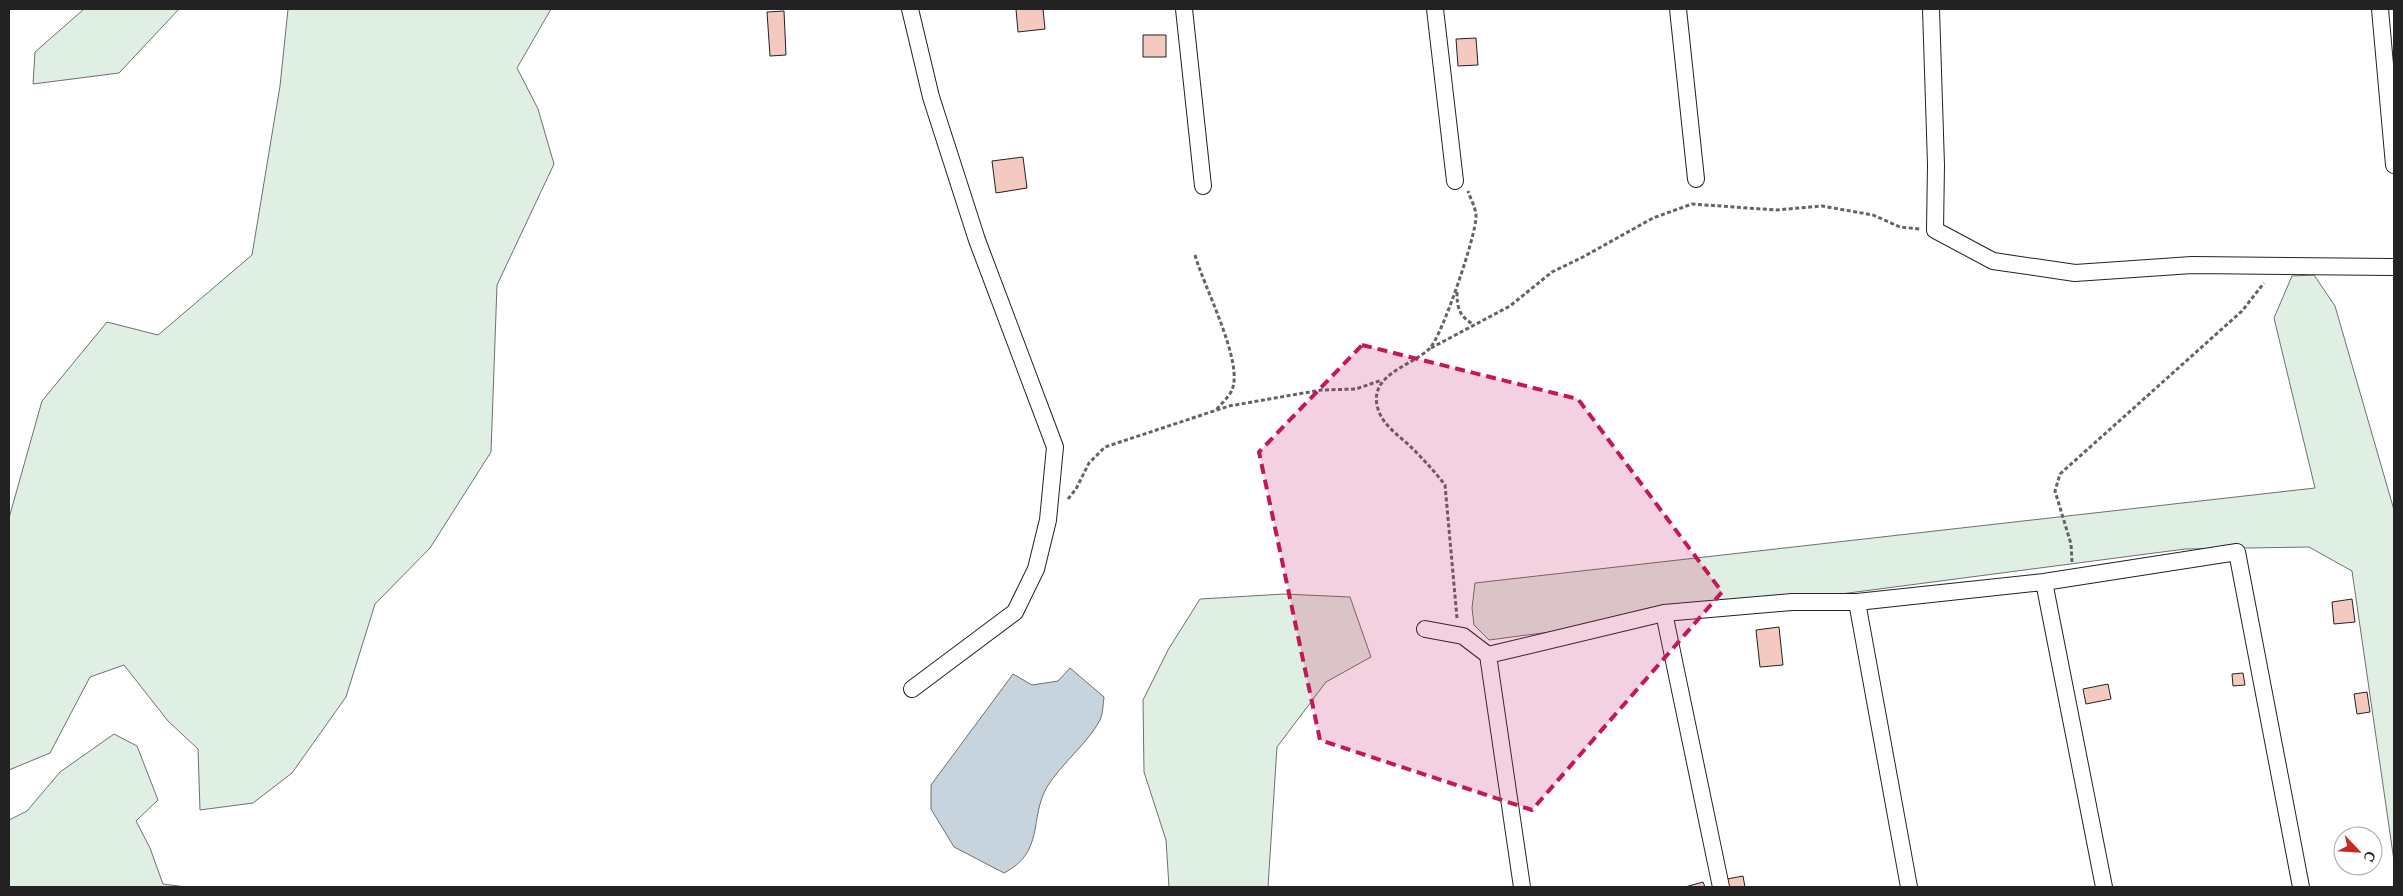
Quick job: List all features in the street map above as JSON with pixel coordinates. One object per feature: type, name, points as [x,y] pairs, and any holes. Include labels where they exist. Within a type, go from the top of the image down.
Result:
[{"type":"street","points":[[910,9],[931,98],[977,240],[1055,447],[1048,520],[1036,569],[1015,612],[912,689]]},
{"type":"street","points":[[1184,9],[1203,186]]},
{"type":"street","points":[[1435,9],[1455,180]]},
{"type":"street","points":[[1678,9],[1696,179]]},
{"type":"street","points":[[1931,9],[1936,165],[1935,230],[1993,261],[2075,273],[2192,265],[2394,267]]},
{"type":"street","points":[[2380,9],[2394,165]]},
{"type":"street","points":[[1488,655],[1664,613],[1792,602],[1857,602],[2044,582],[2237,552],[2301,887]]},
{"type":"street","points":[[2044,582],[2104,887]]},
{"type":"street","points":[[1857,602],[1909,887]]},
{"type":"street","points":[[1664,613],[1721,887]]},
{"type":"street","points":[[1425,629],[1463,636],[1488,655],[1522,887]]},
{"type":"path","points":[[1431,348],[1457,288],[1476,216],[1467,187],[1455,180]]},
{"type":"path","points":[[1048,520],[1076,489],[1089,463],[1105,447],[1229,406],[1321,390],[1356,389],[1383,380],[1431,348],[1510,306],[1552,272],[1583,258],[1654,218],[1692,204],[1776,210],[1822,206],[1873,215],[1900,227],[1935,230]]},
{"type":"path","points":[[1195,255],[1202,279],[1215,306],[1234,366],[1232,390],[1214,411]]},
{"type":"path","points":[[2072,567],[2071,544],[2055,491],[2060,474],[2242,311],[2276,267]]},
{"type":"path","points":[[1457,288],[1457,307],[1463,319],[1474,325]]},
{"type":"path","points":[[1383,380],[1376,395],[1378,409],[1386,424],[1427,464],[1445,485],[1452,551],[1454,612],[1463,636]]},
{"type":"highlighted area","points":[[1362,345],[1578,399],[1722,592],[1532,810],[1320,740],[1259,452]]},
{"type":"green space","points":[[84,9],[179,9],[119,73],[33,84],[35,52]]},
{"type":"green space","points":[[288,9],[551,9],[517,68],[538,109],[554,164],[497,285],[491,452],[430,548],[375,604],[346,697],[292,773],[253,803],[200,810],[198,749],[168,721],[124,665],[90,677],[50,753],[9,770],[9,518],[42,401],[107,322],[158,335],[252,255],[280,86]]},
{"type":"green space","points":[[2314,275],[2335,306],[2394,510],[2394,861],[2352,571],[2309,547],[2185,549],[1489,640],[1474,625],[1472,608],[1475,583],[2315,488],[2274,318],[2292,276]]},
{"type":"green space","points":[[1284,594],[1350,597],[1371,657],[1326,682],[1277,747],[1268,887],[1169,887],[1166,840],[1144,772],[1143,700],[1168,650],[1200,599]]},
{"type":"green space","points":[[114,734],[137,746],[158,800],[136,821],[150,848],[163,884],[186,887],[9,887],[9,820],[27,811],[60,772]]},
{"type":"shaded area","points":[[1070,668],[1104,697],[1101,718],[1089,737],[1059,770],[1047,787],[1038,811],[1031,845],[1017,865],[1004,873],[954,847],[931,809],[931,785],[1013,674],[1032,685],[1058,681]]},
{"type":"building","points":[[1016,9],[1043,9],[1045,29],[1018,32]]},
{"type":"building","points":[[784,11],[786,55],[770,56],[767,12]]},
{"type":"building","points":[[1143,35],[1166,35],[1166,57],[1143,57]]},
{"type":"building","points":[[1476,38],[1478,65],[1458,66],[1456,39]]},
{"type":"building","points":[[1023,157],[1027,188],[996,193],[992,161]]},
{"type":"building","points":[[2352,599],[2355,622],[2334,624],[2332,602]]},
{"type":"building","points":[[1779,627],[1783,665],[1760,667],[1756,630]]},
{"type":"building","points":[[2243,673],[2245,685],[2233,686],[2232,674]]},
{"type":"building","points":[[2108,684],[2111,699],[2086,704],[2083,689]]},
{"type":"building","points":[[2367,692],[2370,712],[2357,714],[2354,694]]},
{"type":"building","points":[[1743,876],[1745,887],[1729,887],[1727,879]]},
{"type":"building","points":[[1703,882],[1705,887],[1685,887]]}]
